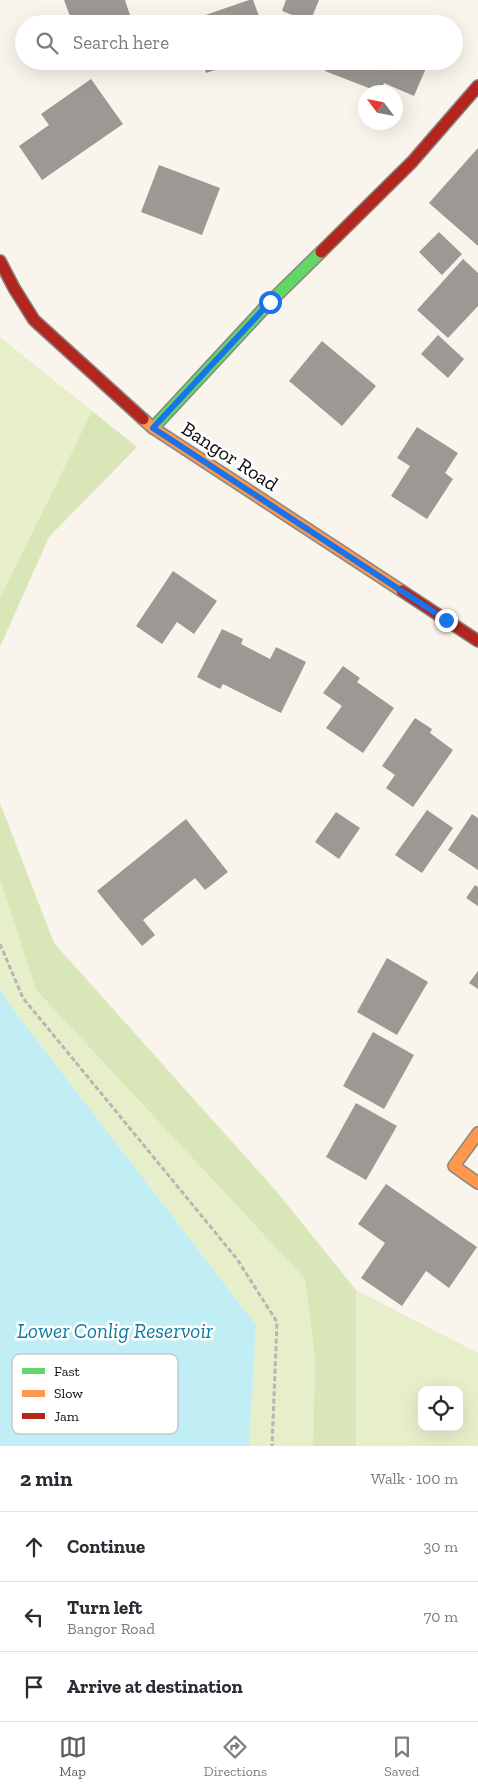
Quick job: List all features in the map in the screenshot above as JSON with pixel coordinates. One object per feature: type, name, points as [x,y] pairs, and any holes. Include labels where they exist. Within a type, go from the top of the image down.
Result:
[{"type":"street","points":[[153,428],[270,302],[412,162],[478,86]]},
{"type":"street","name":"Bangor Road","points":[[0,262],[34,320],[153,428],[478,641]]},
{"type":"street","points":[[478,1133],[454,1166],[478,1183]]},
{"type":"path","points":[[0,944],[23,998],[237,1259],[277,1322],[272,1446]]},
{"type":"green space","points":[[0,337],[92,411],[0,598]]},
{"type":"green space","points":[[92,411],[137,447],[49,537],[0,647],[0,598]]},
{"type":"green space","points":[[0,803],[54,943],[277,1192],[356,1290],[356,1446],[313,1446],[315,1359],[305,1279],[36,990],[0,879]]},
{"type":"green space","points":[[0,879],[36,990],[305,1279],[315,1359],[313,1446],[249,1446],[256,1325],[6,1000],[0,987]]},
{"type":"green space","points":[[356,1290],[478,1353],[478,1446],[356,1446]]},
{"type":"water","name":"Lower Conlig Reservoir","points":[[0,987],[6,1000],[256,1325],[249,1446],[0,1446]]},
{"type":"building","points":[[64,0],[125,0],[130,15],[70,15]]},
{"type":"building","points":[[253,0],[259,15],[205,15]]},
{"type":"building","points":[[286,0],[319,0],[313,15],[292,15],[282,11]]},
{"type":"building","points":[[325,70],[425,70],[414,96],[403,91],[403,85],[389,85],[384,83],[383,85],[361,85]]},
{"type":"building","points":[[91,79],[123,124],[42,180],[19,146],[49,125],[41,114]]},
{"type":"building","points":[[478,148],[478,246],[429,203]]},
{"type":"building","points":[[159,165],[220,188],[202,235],[141,212]]},
{"type":"building","points":[[439,232],[462,254],[442,275],[419,252]]},
{"type":"building","points":[[463,259],[478,273],[478,306],[448,338],[417,310]]},
{"type":"building","points":[[438,335],[464,359],[448,378],[421,354]]},
{"type":"building","points":[[322,341],[376,386],[342,426],[289,381]]},
{"type":"building","points":[[417,427],[458,453],[445,473],[453,479],[427,519],[391,496],[410,466],[397,458]]},
{"type":"building","points":[[173,571],[217,601],[194,634],[177,622],[162,644],[136,626]]},
{"type":"building","points":[[222,629],[243,639],[241,644],[270,659],[276,647],[306,662],[281,713],[223,684],[220,689],[197,677]]},
{"type":"building","points":[[343,666],[360,678],[357,682],[394,708],[363,753],[326,728],[342,706],[323,693]]},
{"type":"building","points":[[415,718],[432,729],[430,733],[453,750],[413,807],[386,788],[395,775],[382,766]]},
{"type":"building","points":[[427,810],[453,828],[422,873],[395,855]]},
{"type":"building","points":[[336,812],[360,828],[339,859],[315,842]]},
{"type":"building","points":[[472,814],[478,818],[478,870],[448,850]]},
{"type":"building","points":[[186,819],[228,872],[205,890],[195,878],[143,920],[155,935],[142,946],[97,891]]},
{"type":"building","points":[[475,885],[478,887],[478,906],[466,898]]},
{"type":"building","points":[[387,958],[428,982],[397,1035],[357,1012]]},
{"type":"building","points":[[478,971],[478,989],[469,983]]},
{"type":"building","points":[[373,1032],[414,1055],[384,1109],[343,1086]]},
{"type":"building","points":[[356,1103],[397,1126],[366,1180],[326,1157]]},
{"type":"building","points":[[386,1184],[477,1247],[449,1288],[426,1271],[402,1306],[361,1278],[385,1243],[358,1224]]},
{"type":"traffic: fast","points":[[153,428],[270,302],[321,252]]},
{"type":"traffic: slow","points":[[143,419],[153,428],[402,591]]},
{"type":"traffic: slow","points":[[478,1133],[454,1166],[478,1183]]},
{"type":"traffic: jam","points":[[321,252],[412,162],[478,86]]},
{"type":"traffic: jam","points":[[0,261],[34,320],[143,419]]},
{"type":"traffic: jam","points":[[402,591],[478,641]]},
{"type":"route","points":[[270,302],[153,428],[446,620]]}]
